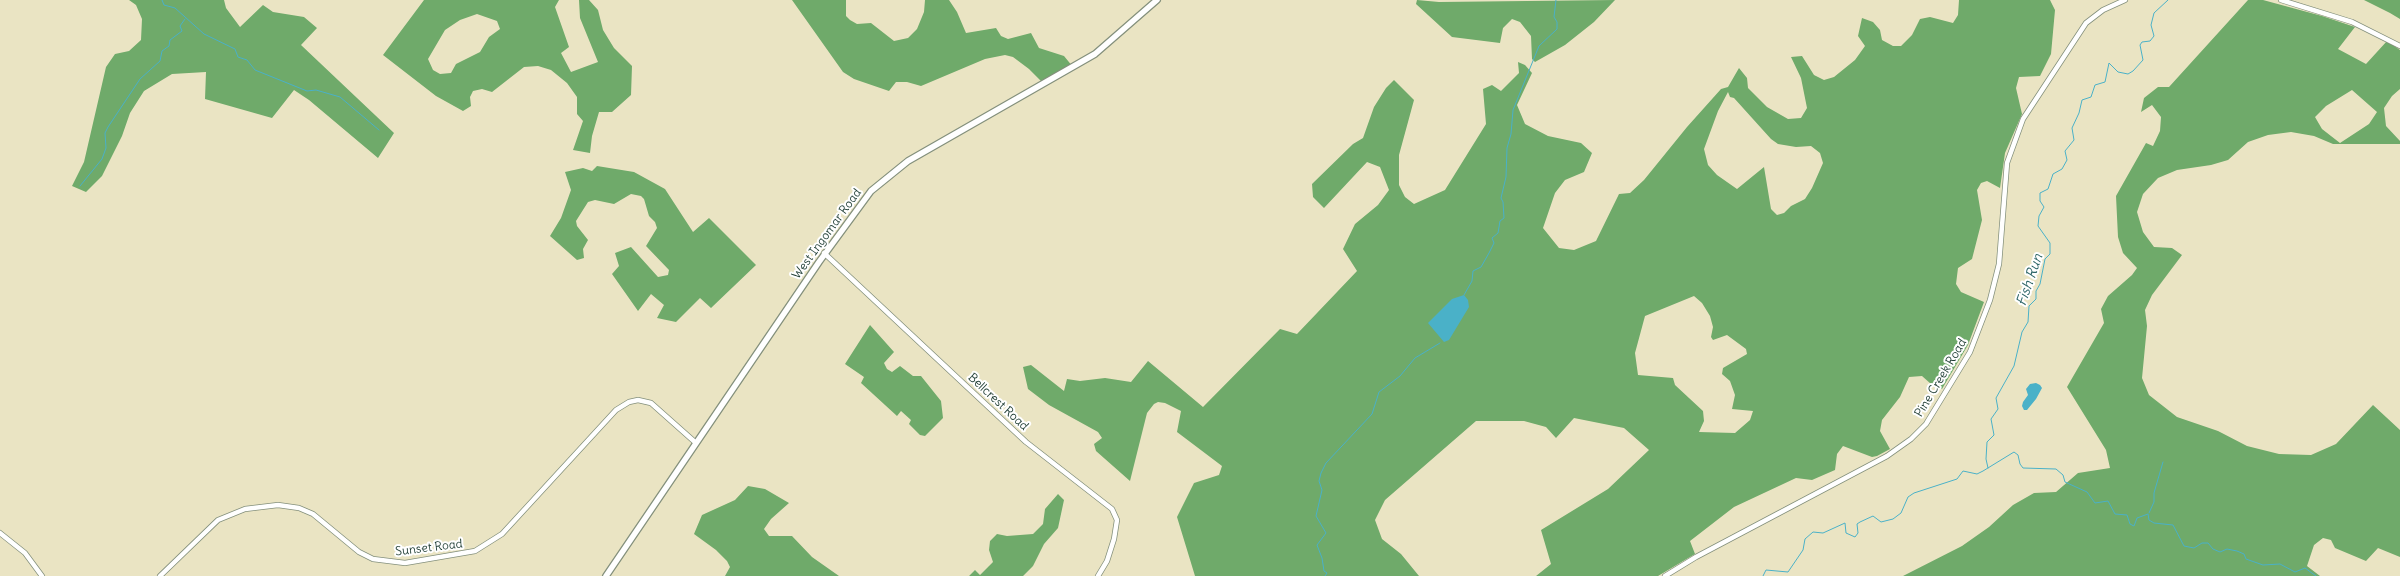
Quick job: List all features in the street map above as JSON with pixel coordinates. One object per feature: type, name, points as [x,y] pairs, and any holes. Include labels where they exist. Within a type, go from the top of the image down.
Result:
[{"type":"main road","name":"West Ingomar Road","points":[[606,576],[824,253],[862,200],[889,174],[908,161],[1086,60],[1108,44],[1157,0]]},
{"type":"street","name":"Pine Creek Road","points":[[1666,576],[1696,557],[1887,456],[1911,439],[1926,424],[1970,352],[1990,300],[1999,264],[2007,163],[2026,114],[2086,23],[2103,10],[2125,0]]},
{"type":"street","points":[[2281,0],[2352,22],[2400,46]]},
{"type":"street","name":"Bellcrest Road","points":[[824,253],[1026,442],[1112,509],[1117,520],[1114,540],[1107,560],[1098,576]]},
{"type":"street","name":"Sunset Road","points":[[160,576],[218,520],[245,509],[278,505],[293,506],[314,514],[358,552],[378,561],[405,563],[475,551],[502,534],[616,410],[629,402],[638,400],[651,403],[696,443]]},
{"type":"street","points":[[0,533],[25,553],[42,576]]},
{"type":"green space","points":[[129,0],[224,0],[226,8],[240,27],[263,5],[273,12],[304,17],[317,28],[301,45],[394,133],[378,158],[309,100],[294,90],[272,118],[205,99],[206,72],[172,74],[144,91],[130,113],[122,136],[102,176],[86,192],[72,186],[84,162],[106,67],[115,54],[129,51],[141,40],[142,19],[136,5]]},
{"type":"green space","points":[[424,0],[559,0],[555,7],[569,47],[561,53],[571,72],[598,62],[580,18],[579,0],[589,0],[598,10],[603,30],[614,48],[632,66],[631,95],[612,112],[599,112],[592,136],[590,153],[573,150],[583,121],[577,114],[577,97],[567,83],[551,70],[538,66],[524,67],[492,92],[482,89],[473,91],[470,97],[471,106],[463,111],[436,96],[383,55]],"holes":[[[477,14],[497,21],[500,29],[489,37],[480,52],[456,64],[451,73],[440,74],[433,70],[428,59],[445,30],[460,20]]]},
{"type":"green space","points":[[792,0],[846,0],[846,16],[850,20],[857,24],[871,23],[894,41],[908,38],[917,29],[924,12],[925,0],[949,0],[957,12],[966,33],[996,28],[1001,36],[1008,39],[1031,33],[1039,48],[1064,56],[1073,67],[1044,84],[1013,57],[1005,55],[985,59],[921,86],[907,82],[896,82],[889,91],[854,79],[843,72]]},
{"type":"green space","points":[[1417,0],[1439,2],[1615,0],[1594,22],[1565,45],[1535,62],[1532,59],[1531,36],[1520,22],[1512,19],[1503,28],[1500,43],[1452,37],[1416,4]]},
{"type":"green space","points":[[1959,0],[2050,0],[2055,10],[2051,54],[2040,76],[2019,77],[2016,88],[2022,114],[2005,153],[2000,188],[1987,181],[1981,183],[1977,190],[1982,220],[1972,259],[1958,268],[1956,284],[1961,292],[1984,302],[1968,345],[1942,389],[1931,384],[1922,376],[1909,377],[1900,397],[1882,420],[1880,431],[1890,449],[1872,457],[1843,446],[1837,454],[1835,470],[1812,480],[1796,478],[1734,507],[1690,541],[1695,554],[1658,576],[1536,576],[1551,564],[1541,530],[1608,489],[1649,450],[1624,428],[1574,418],[1556,438],[1546,427],[1524,421],[1476,421],[1385,500],[1375,520],[1382,539],[1401,554],[1419,576],[1195,576],[1177,517],[1194,483],[1219,475],[1222,466],[1177,432],[1181,411],[1165,403],[1158,402],[1147,413],[1130,481],[1096,451],[1094,444],[1102,438],[1098,432],[1049,405],[1028,389],[1023,367],[1031,365],[1064,391],[1067,379],[1080,381],[1105,378],[1131,382],[1148,361],[1203,407],[1280,329],[1297,334],[1357,271],[1343,249],[1355,224],[1378,205],[1389,190],[1380,167],[1367,162],[1324,208],[1313,197],[1312,184],[1353,144],[1363,138],[1374,107],[1386,88],[1394,80],[1414,100],[1399,155],[1399,185],[1405,197],[1414,204],[1445,190],[1486,124],[1483,89],[1492,85],[1501,91],[1519,73],[1518,62],[1525,65],[1532,73],[1517,105],[1525,124],[1548,136],[1581,143],[1592,153],[1584,172],[1565,180],[1555,193],[1543,228],[1559,248],[1574,250],[1596,241],[1619,194],[1630,193],[1644,180],[1721,89],[1728,87],[1739,68],[1747,78],[1748,88],[1767,107],[1788,119],[1801,118],[1807,108],[1801,78],[1791,57],[1802,56],[1814,75],[1824,80],[1834,77],[1855,60],[1865,46],[1858,36],[1862,18],[1873,22],[1880,30],[1882,40],[1893,46],[1901,46],[1912,35],[1920,19],[1930,17],[1953,23],[1958,15]],"holes":[[[1728,92],[1730,97],[1734,98],[1771,139],[1778,144],[1796,147],[1811,146],[1820,153],[1823,163],[1812,188],[1805,199],[1791,206],[1784,213],[1777,215],[1771,209],[1764,167],[1737,189],[1717,175],[1708,165],[1704,149],[1718,111]],[[1694,296],[1702,303],[1710,316],[1713,327],[1711,337],[1713,340],[1727,335],[1746,349],[1747,354],[1723,368],[1722,374],[1730,381],[1735,395],[1732,409],[1753,411],[1750,420],[1735,433],[1699,432],[1704,421],[1703,411],[1675,385],[1673,378],[1638,375],[1635,353],[1645,316]]]},
{"type":"green space","points":[[2248,0],[2263,0],[2355,27],[2338,49],[2366,64],[2387,41],[2400,50],[2400,89],[2392,96],[2384,108],[2386,126],[2400,141],[2400,144],[2333,144],[2314,136],[2291,132],[2268,135],[2248,142],[2228,160],[2211,165],[2177,170],[2158,178],[2143,194],[2137,212],[2143,232],[2154,247],[2172,248],[2182,255],[2152,295],[2145,310],[2147,326],[2142,378],[2149,395],[2177,417],[2218,431],[2247,446],[2279,454],[2311,455],[2336,444],[2373,405],[2400,430],[2400,557],[2378,548],[2366,561],[2335,548],[2331,540],[2323,538],[2314,545],[2307,566],[2320,576],[1903,576],[1962,546],[1989,527],[2013,505],[2034,493],[2056,492],[2078,473],[2110,468],[2106,450],[2067,387],[2104,323],[2101,309],[2108,296],[2132,275],[2137,268],[2123,253],[2118,237],[2116,196],[2146,143],[2153,146],[2160,131],[2161,117],[2152,105],[2141,112],[2144,98],[2158,87],[2169,87]],"holes":[[[2352,90],[2377,112],[2369,124],[2340,143],[2322,129],[2315,117],[2326,106]]]},
{"type":"green space","points":[[2364,0],[2400,0],[2400,19],[2390,13]]},
{"type":"green space","points":[[597,166],[634,172],[665,189],[693,232],[709,218],[756,265],[711,308],[700,298],[676,322],[657,318],[664,305],[651,294],[638,311],[612,274],[619,266],[615,253],[631,247],[658,277],[668,275],[669,270],[646,246],[657,228],[655,222],[649,216],[644,199],[641,196],[631,194],[614,204],[595,200],[588,202],[576,221],[577,226],[588,240],[583,249],[584,258],[577,260],[550,236],[561,218],[571,190],[565,172],[583,168],[592,171]]},
{"type":"green space","points":[[870,325],[894,352],[884,363],[887,369],[892,372],[900,366],[913,376],[921,376],[941,401],[943,418],[925,436],[920,435],[909,424],[911,420],[901,411],[897,416],[861,383],[864,377],[845,364]]},
{"type":"green space","points":[[748,486],[765,489],[789,503],[771,519],[764,529],[769,536],[792,536],[812,557],[839,576],[725,576],[730,567],[727,561],[716,550],[694,534],[702,515],[735,500]]},
{"type":"green space","points":[[1058,494],[1064,500],[1058,528],[1044,544],[1033,566],[1023,576],[969,576],[975,570],[980,575],[993,562],[989,550],[990,541],[997,534],[1007,536],[1033,534],[1043,524],[1045,509]]},
{"type":"water","points":[[1464,295],[1468,300],[1469,307],[1449,340],[1444,342],[1428,323],[1452,299]]},
{"type":"water","points":[[2036,383],[2042,388],[2027,410],[2024,410],[2023,402],[2028,395],[2026,389],[2030,384]]},
{"type":"waterway","points":[[162,0],[164,5],[175,8],[204,34],[235,49],[238,57],[247,60],[255,70],[307,91],[316,90],[340,97],[379,130]]},
{"type":"waterway","points":[[1464,295],[1472,281],[1473,271],[1481,267],[1494,243],[1492,238],[1498,233],[1500,221],[1504,218],[1501,198],[1506,177],[1507,148],[1511,134],[1513,110],[1539,46],[1557,29],[1557,22],[1554,17],[1556,0]]},
{"type":"waterway","name":"Fish Run","points":[[1988,468],[1986,459],[1987,442],[1994,435],[1991,419],[1998,409],[1996,398],[2014,366],[2022,332],[2028,322],[2029,306],[2036,299],[2036,291],[2040,284],[2045,259],[2050,254],[2050,243],[2038,226],[2039,216],[2044,207],[2040,201],[2040,193],[2048,189],[2053,174],[2062,169],[2067,160],[2065,151],[2074,140],[2072,128],[2079,113],[2082,100],[2091,97],[2095,85],[2105,82],[2109,63],[2118,72],[2128,74],[2143,60],[2140,45],[2142,42],[2150,41],[2154,36],[2151,25],[2154,13],[2168,0]]},
{"type":"waterway","points":[[80,186],[102,159],[106,148],[105,133],[108,127],[140,79],[160,61],[162,51],[169,46],[170,40],[182,31],[180,26],[185,19]]},
{"type":"waterway","points":[[1325,576],[1327,573],[1324,571],[1317,545],[1326,533],[1316,516],[1322,490],[1319,481],[1321,473],[1326,463],[1372,414],[1379,392],[1400,376],[1415,358],[1440,343]]},
{"type":"waterway","points":[[1763,576],[1766,570],[1788,572],[1803,550],[1805,539],[1813,532],[1823,533],[1845,523],[1846,533],[1855,537],[1858,533],[1857,524],[1873,516],[1881,522],[1893,519],[1901,513],[1908,497],[1914,493],[1957,479],[1963,471],[1977,474],[2014,452],[2018,455],[2023,468],[2056,469],[2063,475],[2065,482],[2087,492],[2095,503],[2108,501],[2115,514],[2127,515],[2130,524],[2134,526],[2137,518],[2148,514],[2149,520],[2154,523],[2173,525],[2184,546],[2194,548],[2202,543],[2208,543],[2213,549],[2220,552],[2227,549],[2237,551],[2244,554],[2246,559],[2263,565],[2280,564],[2295,572],[2305,568],[2316,576]]},
{"type":"waterway","points":[[2149,513],[2154,502],[2154,493],[2163,462]]}]
